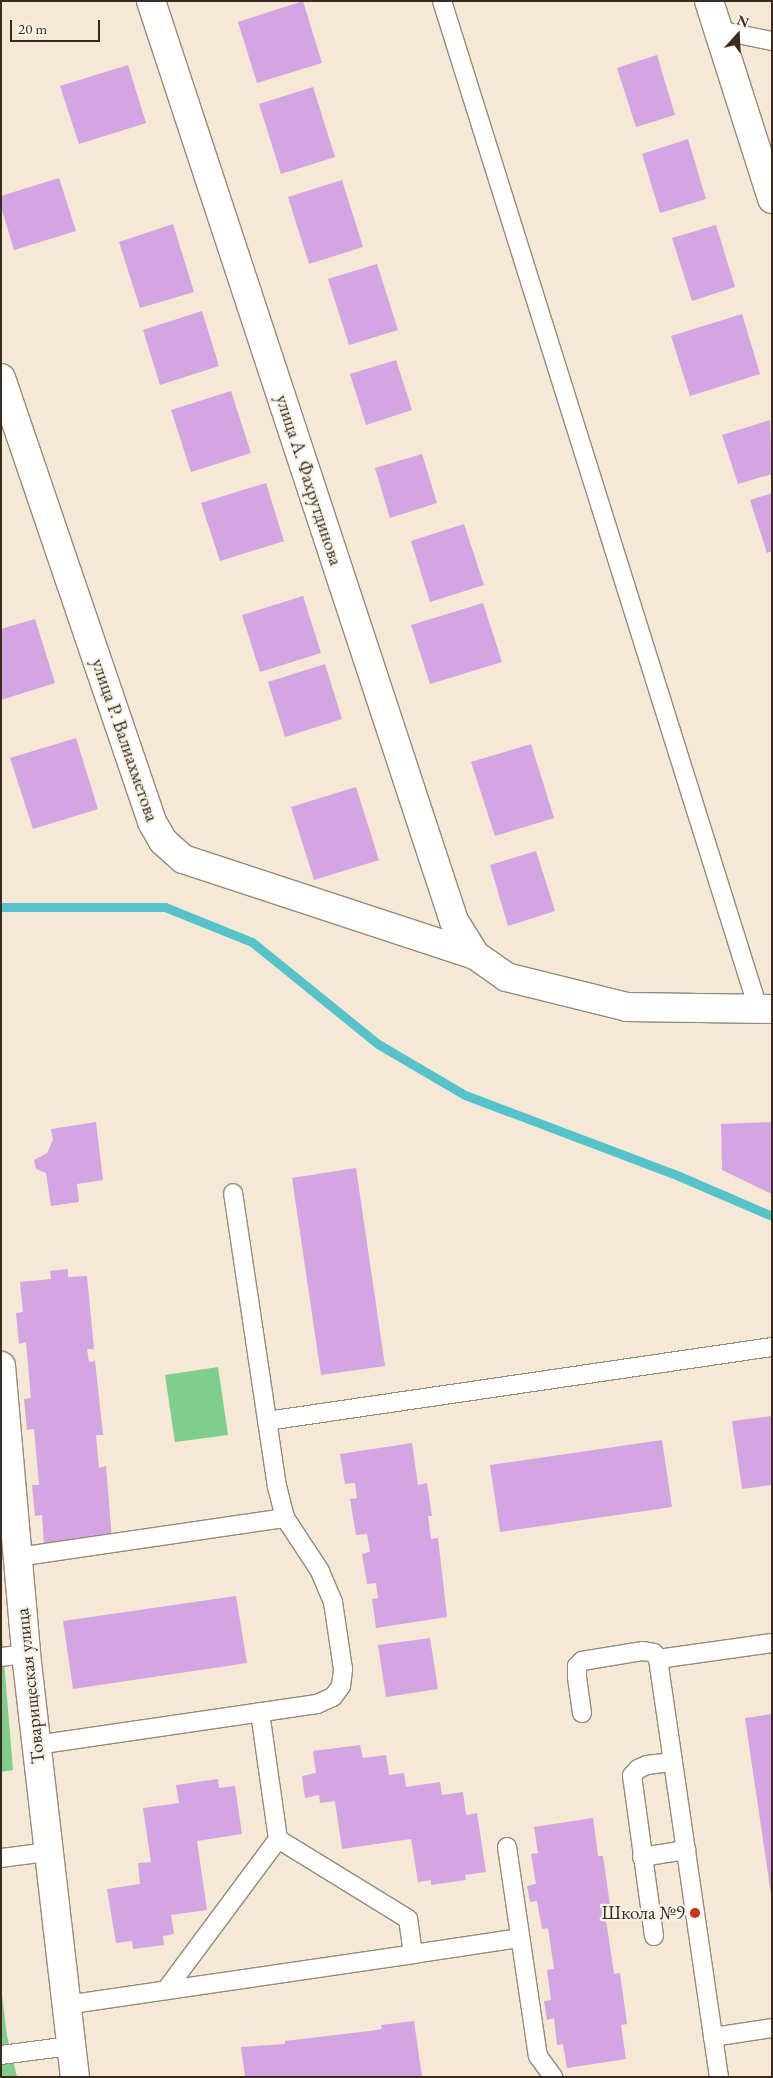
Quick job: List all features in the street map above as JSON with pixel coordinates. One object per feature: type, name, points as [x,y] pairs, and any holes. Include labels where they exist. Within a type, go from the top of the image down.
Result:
[{"type":"street","name":"улица А. Фахрутдинова","points":[[151,1],[454,921],[475,955]]},
{"type":"street","points":[[709,1],[772,199]]},
{"type":"street","name":"улица Р. Валиахметова","points":[[1,378],[152,822],[163,841],[183,860],[210,870],[475,955]]},
{"type":"street","points":[[475,955],[506,977],[627,1008],[765,1009]]},
{"type":"street","name":"Товарищеская улица","points":[[1,1366],[5,1464],[17,1557],[13,1656],[36,1745],[65,2005],[75,2077]]},
{"type":"lane","points":[[442,1],[765,1009]]},
{"type":"lane","points":[[718,30],[772,41]]},
{"type":"lane","points":[[36,1745],[317,1704],[333,1697],[341,1686],[343,1669],[333,1602],[320,1571],[285,1518],[277,1487],[233,1193]]},
{"type":"lane","points":[[266,1422],[772,1348]]},
{"type":"lane","points":[[17,1557],[285,1518]]},
{"type":"lane","points":[[658,1659],[772,1643]]},
{"type":"lane","points":[[582,1713],[577,1676],[578,1666],[582,1661],[643,1651],[654,1653],[658,1659],[719,2077]]},
{"type":"lane","points":[[166,1990],[278,1839],[260,1712]]},
{"type":"lane","points":[[654,1936],[632,1776],[638,1769],[648,1765],[673,1762]]},
{"type":"lane","points":[[278,1839],[408,1919],[413,1954]]},
{"type":"lane","points":[[507,1846],[538,2056],[553,2077]]},
{"type":"lane","points":[[642,1857],[686,1850]]},
{"type":"lane","points":[[1,1858],[48,1852]]},
{"type":"lane","points":[[65,2005],[520,1938]]},
{"type":"lane","points":[[713,2037],[772,2028]]},
{"type":"lane","points":[[1,2055],[70,2046]]},
{"type":"green space","points":[[218,1367],[228,1435],[175,1442],[165,1375]]},
{"type":"green space","points":[[1,1625],[13,1770],[1,1772]]},
{"type":"green space","points":[[1,1986],[7,2036],[17,2077],[1,2077]]},
{"type":"building","points":[[303,1],[322,63],[257,83],[238,22]]},
{"type":"building","points":[[657,55],[675,115],[636,127],[617,68]]},
{"type":"building","points":[[128,65],[146,123],[79,144],[60,86]]},
{"type":"building","points":[[313,87],[335,157],[281,174],[259,104]]},
{"type":"building","points":[[688,139],[706,199],[660,213],[642,154]]},
{"type":"building","points":[[59,178],[76,231],[14,250],[1,207],[1,196]]},
{"type":"building","points":[[342,180],[363,247],[309,264],[288,197]]},
{"type":"building","points":[[173,224],[194,292],[140,308],[119,242]]},
{"type":"building","points":[[716,225],[735,287],[692,301],[672,238]]},
{"type":"building","points":[[377,264],[398,330],[349,345],[328,279]]},
{"type":"building","points":[[202,311],[219,366],[160,385],[143,330]]},
{"type":"building","points":[[742,314],[760,374],[690,396],[671,336]]},
{"type":"building","points":[[396,360],[412,410],[366,425],[350,374]]},
{"type":"building","points":[[231,391],[251,453],[191,472],[171,410]]},
{"type":"building","points":[[770,420],[772,474],[738,484],[722,435]]},
{"type":"building","points":[[422,454],[437,503],[390,518],[375,468]]},
{"type":"building","points":[[266,483],[284,541],[220,561],[201,503]]},
{"type":"building","points":[[772,493],[772,551],[767,553],[750,500]]},
{"type":"building","points":[[464,524],[484,585],[430,602],[411,541]]},
{"type":"building","points":[[303,596],[321,653],[260,672],[242,615]]},
{"type":"building","points":[[483,603],[502,662],[430,684],[411,625]]},
{"type":"building","points":[[35,619],[55,683],[1,700],[1,629]]},
{"type":"building","points":[[325,664],[342,719],[285,737],[268,682]]},
{"type":"building","points":[[76,738],[98,809],[33,829],[10,758]]},
{"type":"building","points":[[531,744],[554,818],[495,836],[471,762]]},
{"type":"building","points":[[356,787],[379,860],[314,880],[291,807]]},
{"type":"building","points":[[536,851],[555,911],[508,926],[490,865]]},
{"type":"building","points":[[96,1122],[103,1180],[77,1184],[79,1202],[51,1206],[46,1173],[36,1169],[34,1160],[47,1153],[53,1140],[51,1129]]},
{"type":"building","points":[[772,1122],[772,1194],[722,1170],[721,1124]]},
{"type":"building","points":[[356,1168],[385,1366],[321,1375],[292,1178]]},
{"type":"building","points":[[68,1269],[68,1277],[87,1276],[94,1349],[87,1349],[89,1362],[95,1361],[103,1435],[96,1435],[99,1468],[106,1466],[112,1539],[44,1545],[42,1515],[35,1516],[32,1485],[39,1485],[34,1429],[27,1430],[24,1399],[31,1398],[26,1342],[19,1344],[16,1313],[23,1312],[20,1282],[51,1279],[50,1271]]},
{"type":"building","points":[[772,1416],[772,1485],[742,1489],[732,1421]]},
{"type":"building","points":[[662,1440],[672,1507],[500,1532],[490,1465]]},
{"type":"building","points":[[412,1443],[418,1485],[427,1483],[432,1516],[428,1516],[431,1539],[438,1538],[447,1617],[376,1628],[372,1599],[378,1598],[376,1583],[367,1584],[362,1554],[370,1552],[367,1534],[356,1535],[350,1499],[357,1498],[355,1483],[345,1484],[340,1454]]},
{"type":"building","points":[[236,1596],[247,1663],[73,1689],[63,1621]]},
{"type":"building","points":[[430,1638],[438,1689],[386,1697],[378,1645]]},
{"type":"building","points":[[772,1714],[772,1894],[771,1894],[745,1718]]},
{"type":"building","points":[[360,1745],[363,1758],[386,1755],[389,1775],[404,1773],[406,1787],[440,1782],[442,1795],[463,1792],[466,1815],[477,1813],[486,1872],[465,1875],[466,1880],[431,1885],[431,1880],[418,1882],[411,1839],[342,1849],[335,1801],[320,1803],[319,1795],[305,1798],[302,1776],[316,1773],[313,1751]]},
{"type":"building","points":[[218,1779],[219,1788],[235,1786],[242,1834],[197,1841],[207,1910],[171,1915],[174,1934],[163,1936],[164,1945],[133,1949],[132,1941],[116,1943],[107,1889],[140,1884],[138,1863],[151,1862],[143,1808],[179,1803],[176,1785]]},
{"type":"building","points":[[593,1818],[598,1856],[603,1856],[610,1905],[604,1906],[614,1974],[620,1973],[627,2024],[621,2025],[626,2059],[567,2068],[563,2044],[557,2045],[554,2018],[547,2020],[544,2001],[551,2000],[547,1970],[554,1969],[548,1928],[542,1929],[537,1901],[530,1902],[527,1886],[536,1884],[531,1854],[538,1853],[534,1827]]},
{"type":"building","points":[[414,2021],[422,2077],[245,2077],[241,2047],[285,2044],[285,2041],[382,2029],[381,2025]]},
{"type":"waterway","points":[[1,907],[165,907],[252,942],[378,1044],[465,1095],[679,1176],[772,1216]]},
{"type":"place","name":"Школа №9","points":[[695,1913]]}]
